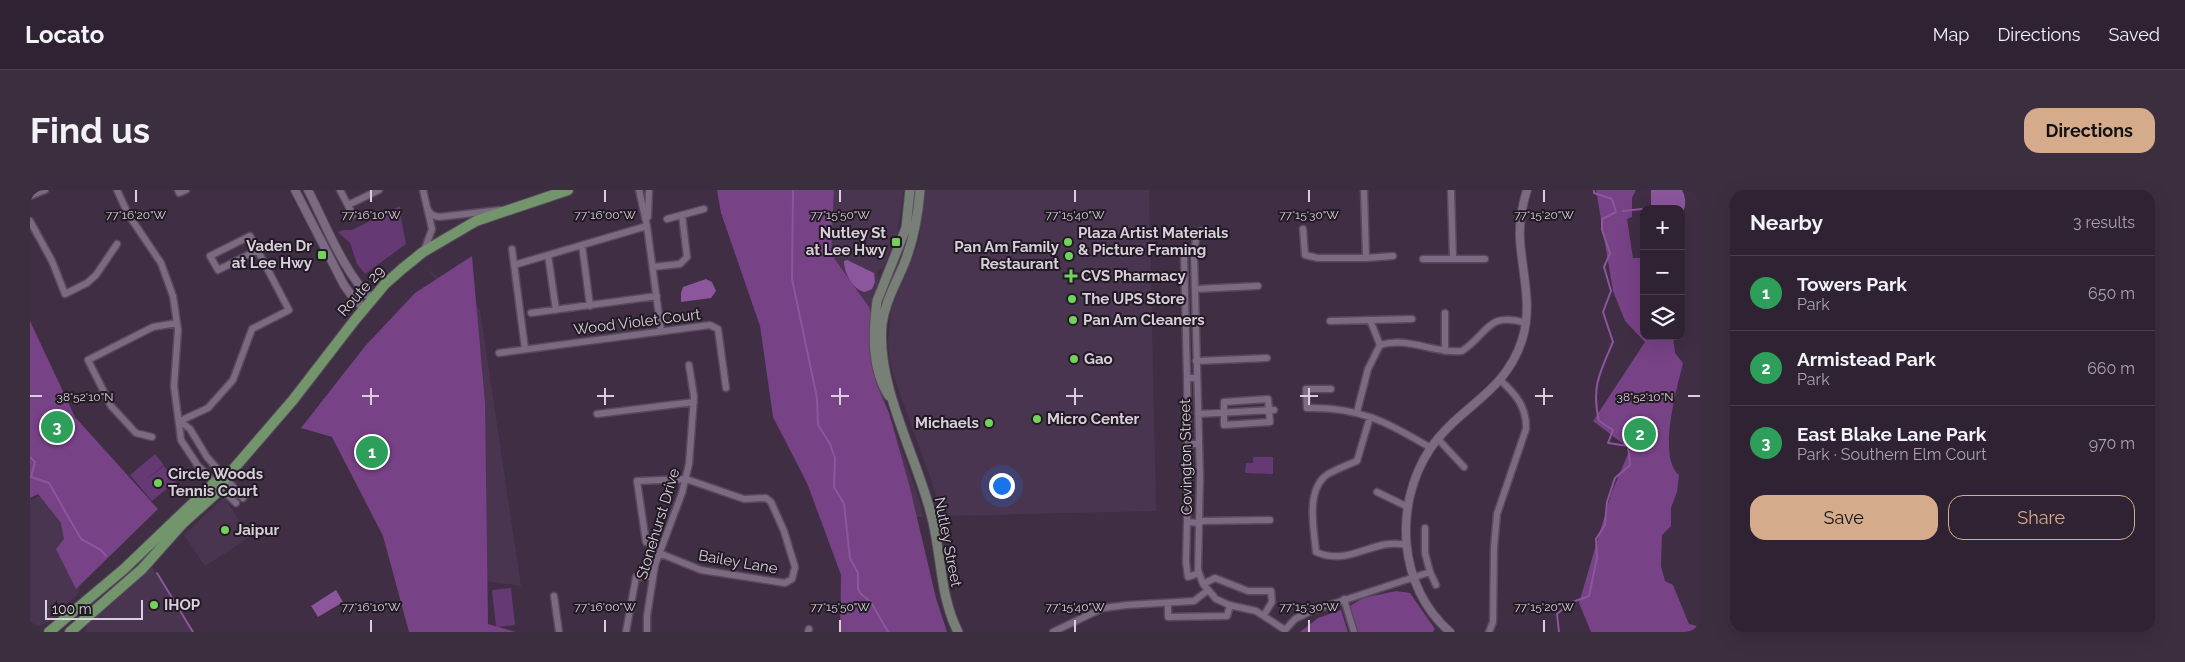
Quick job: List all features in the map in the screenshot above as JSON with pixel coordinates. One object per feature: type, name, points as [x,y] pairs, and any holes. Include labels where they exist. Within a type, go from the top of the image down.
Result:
[{"type":"main road","name":"Route 29","points":[[70,632],[142,569],[218,486],[293,400],[364,308],[391,278],[424,252],[476,221],[568,190]]},
{"type":"main road","name":"Nutley Street","points":[[892,400],[882,385],[877,366],[876,312],[881,291],[906,228],[910,190]]},
{"type":"main road","name":"Nutley Street","points":[[920,190],[917,221],[910,247],[888,298],[882,325],[882,354],[892,400],[931,513],[946,605],[958,632]]},
{"type":"main road","name":"Route 29","points":[[49,632],[218,486]]},
{"type":"main road","points":[[79,632],[84,620]]},
{"type":"street","points":[[30,196],[45,190]]},
{"type":"street","points":[[116,190],[128,214],[154,252],[168,279],[173,296],[177,323],[174,386],[181,440],[198,466],[236,503]]},
{"type":"street","points":[[178,190],[179,194],[186,190]]},
{"type":"street","points":[[295,190],[344,285],[364,308]]},
{"type":"street","points":[[308,190],[352,276],[372,299]]},
{"type":"street","points":[[340,190],[353,215]]},
{"type":"street","points":[[348,206],[378,190]]},
{"type":"street","points":[[423,190],[432,229],[424,252]]},
{"type":"street","points":[[639,190],[647,226],[662,331]]},
{"type":"street","points":[[647,226],[650,190]]},
{"type":"street","points":[[1364,190],[1366,258]]},
{"type":"street","points":[[1451,190],[1453,259]]},
{"type":"street","points":[[1449,632],[1429,610],[1412,578],[1406,545],[1408,506],[1414,484],[1431,448],[1500,380],[1514,359],[1523,337],[1526,324],[1527,293],[1520,215],[1527,190]]},
{"type":"street","points":[[428,210],[432,215],[439,217],[508,209]]},
{"type":"street","points":[[667,219],[704,209]]},
{"type":"street","points":[[653,267],[680,264],[687,257],[682,215]]},
{"type":"street","points":[[30,221],[52,261],[65,294],[87,283],[96,275],[117,244]]},
{"type":"street","points":[[514,265],[647,226]]},
{"type":"street","points":[[1303,228],[1305,254],[1318,258],[1393,256]]},
{"type":"street","name":"Covington Street","points":[[1201,231],[1196,239],[1194,248],[1200,522],[1197,560],[1199,573],[1205,587]]},
{"type":"street","points":[[180,421],[208,408],[233,380],[252,329],[289,310],[258,250],[250,236],[210,256],[218,270],[258,250]]},
{"type":"street","points":[[582,245],[590,306]]},
{"type":"street","points":[[1194,248],[1184,252],[1188,378],[1186,562],[1188,577],[1199,573]]},
{"type":"street","points":[[512,249],[525,349]]},
{"type":"street","points":[[548,255],[556,310]]},
{"type":"street","points":[[1423,259],[1485,259]]},
{"type":"street","points":[[1195,289],[1258,286]]},
{"type":"street","points":[[531,313],[657,296]]},
{"type":"street","points":[[1445,313],[1445,351]]},
{"type":"street","points":[[1380,345],[1401,341],[1445,351],[1462,351],[1494,322],[1509,319],[1526,324]]},
{"type":"street","points":[[1357,412],[1368,369],[1380,345],[1370,320]]},
{"type":"street","points":[[1330,321],[1412,320]]},
{"type":"street","points":[[152,436],[136,433],[111,406],[88,360],[153,327],[177,323]]},
{"type":"street","name":"Wood Violet Court","points":[[499,352],[710,325],[718,329],[726,388]]},
{"type":"street","points":[[1196,361],[1267,358]]},
{"type":"street","name":"Stonehurst Drive","points":[[647,632],[652,576],[690,464],[694,402],[689,365]]},
{"type":"street","points":[[1188,378],[1197,378]]},
{"type":"street","points":[[1489,632],[1493,622],[1494,547],[1497,514],[1509,476],[1522,446],[1526,422],[1526,415],[1520,403],[1512,391],[1500,380]]},
{"type":"street","points":[[1331,389],[1306,389],[1307,408],[1328,408],[1357,412],[1392,426],[1431,448]]},
{"type":"street","points":[[1268,399],[1271,410],[1270,422],[1224,425],[1224,402],[1268,399]]},
{"type":"street","points":[[597,414],[694,402]]},
{"type":"street","points":[[1198,414],[1271,410]]},
{"type":"street","points":[[1370,417],[1357,461],[1326,475],[1315,488],[1313,514],[1316,552],[1328,557],[1350,555],[1383,544],[1397,543],[1406,545]]},
{"type":"street","points":[[180,421],[190,429],[202,449],[243,498]]},
{"type":"street","points":[[1438,439],[1464,467]]},
{"type":"street","points":[[1188,444],[1199,444]]},
{"type":"street","points":[[646,542],[637,481],[686,479]]},
{"type":"street","name":"Bailey Lane","points":[[659,553],[701,570],[749,578],[785,583],[792,579],[794,574],[795,567],[792,554],[771,502],[766,498],[744,499],[686,479]]},
{"type":"street","points":[[1378,492],[1408,506]]},
{"type":"street","points":[[1187,522],[1270,520]]},
{"type":"street","points":[[1425,528],[1425,552],[1430,572],[1436,585]]},
{"type":"street","points":[[1205,587],[1216,599],[1230,605],[1248,608],[1264,615],[1285,631],[1299,617],[1344,599],[1430,572]]},
{"type":"street","points":[[626,632],[636,577],[652,576]]},
{"type":"street","points":[[1053,632],[1103,608],[1194,601],[1215,578],[1248,591],[1271,591],[1272,602],[1264,615]]},
{"type":"street","points":[[554,596],[559,632]]},
{"type":"street","points":[[1344,599],[1354,632]]},
{"type":"street","points":[[1168,604],[1168,617],[1227,616],[1230,605]]},
{"type":"shaded area","points":[[717,190],[834,190],[831,254],[869,307],[873,321],[876,383],[889,413],[910,488],[936,598],[947,632],[840,632],[841,575],[807,483],[773,417],[760,326],[721,213]]},
{"type":"shaded area","points":[[795,190],[904,190],[897,234],[883,269],[877,270],[879,279],[871,315],[878,382],[920,502],[923,517],[851,518]]},
{"type":"shaded area","points":[[925,190],[1149,190],[1156,511],[942,516],[933,485],[896,383],[889,357],[888,341],[892,307],[919,242]]},
{"type":"shaded area","points":[[1596,190],[1636,190],[1632,198],[1632,217],[1627,219],[1633,258],[1640,258],[1640,337],[1625,321],[1613,291]]},
{"type":"shaded area","points":[[1651,190],[1682,190],[1685,205],[1651,205]]},
{"type":"shaded area","points":[[400,206],[406,244],[365,274],[357,264],[350,243],[338,232],[352,230]]},
{"type":"shaded area","points":[[472,256],[485,403],[488,624],[516,632],[409,632],[383,536],[332,437],[301,428],[366,345],[415,293]]},
{"type":"shaded area","points":[[847,260],[874,273],[875,282],[872,289],[865,292],[861,291],[853,284],[846,271],[844,261]]},
{"type":"shaded area","points":[[428,269],[480,310],[521,586],[466,578],[437,281]]},
{"type":"shaded area","points":[[706,279],[712,282],[716,291],[711,298],[681,302],[683,287]]},
{"type":"shaded area","points":[[30,321],[75,417],[158,509],[76,589],[56,549],[64,539],[61,523],[38,494],[30,498]]},
{"type":"shaded area","points":[[1643,340],[1673,340],[1675,353],[1683,363],[1673,405],[1669,438],[1673,466],[1679,475],[1677,492],[1671,508],[1671,526],[1662,535],[1661,566],[1665,581],[1673,585],[1689,624],[1697,626],[1694,632],[1591,632],[1579,603],[1611,494],[1630,449],[1593,421],[1645,342]]},
{"type":"shaded area","points":[[155,454],[164,465],[144,481],[164,466],[176,481],[152,501],[130,475]]},
{"type":"shaded area","points":[[1253,457],[1273,457],[1273,474],[1245,473],[1246,463],[1253,463]]},
{"type":"shaded area","points":[[41,497],[61,523],[84,560],[78,594],[47,623],[39,626],[30,622],[30,501]]},
{"type":"shaded area","points":[[224,497],[250,537],[205,566],[184,535]]},
{"type":"shaded area","points":[[151,565],[194,632],[86,632],[88,623]]},
{"type":"shaded area","points":[[511,588],[515,625],[496,627],[492,590]]},
{"type":"shaded area","points":[[336,590],[343,602],[318,617],[311,606]]},
{"type":"shaded area","points":[[1396,591],[1410,593],[1435,629],[1433,632],[1357,632],[1350,606],[1363,598]]},
{"type":"shaded area","points":[[1341,610],[1348,632],[1300,632],[1318,618]]},
{"type":"waterway","points":[[793,190],[792,279],[817,398],[818,425],[830,444],[835,458],[834,487],[844,504],[850,558],[858,573],[858,589],[871,602],[888,632]]},
{"type":"waterway","points":[[1559,632],[1557,614],[1570,603],[1589,596],[1597,558],[1596,539],[1605,525],[1607,502],[1615,478],[1630,465],[1628,446],[1608,443],[1613,430],[1599,421],[1597,409],[1596,389],[1598,380],[1613,342],[1603,312],[1611,291],[1604,267],[1610,253],[1602,230],[1602,219],[1616,212],[1612,199],[1594,193],[1594,190]]},
{"type":"waterway","points":[[1623,211],[1640,209]]},
{"type":"waterway","points":[[30,457],[35,462],[31,477],[49,483],[81,539],[101,550],[106,556]]},
{"type":"waterway","points":[[157,573],[193,632]]},
{"type":"place","name":"Nutley St at Lee Hwy","points":[[896,242]]},
{"type":"place","name":"Plaza Artist Materials & Picture Framing","points":[[1068,242]]},
{"type":"place","name":"Vaden Dr at Lee Hwy","points":[[322,255]]},
{"type":"place","name":"Pan Am Family Restaurant","points":[[1069,256]]},
{"type":"place","name":"CVS Pharmacy","points":[[1071,276]]},
{"type":"place","name":"The UPS Store","points":[[1072,299]]},
{"type":"place","name":"Pan Am Cleaners","points":[[1073,320]]},
{"type":"place","name":"Gao","points":[[1074,359]]},
{"type":"place","name":"Micro Center","points":[[1037,419]]},
{"type":"place","name":"Michaels","points":[[989,423]]},
{"type":"place","name":"East Blake Lane Park","points":[[57,427]]},
{"type":"place","name":"Armistead Park","points":[[1640,434]]},
{"type":"place","name":"Towers Park","points":[[372,452]]},
{"type":"place","name":"Circle Woods Tennis Court","points":[[158,483]]},
{"type":"place","name":"Jaipur","points":[[225,530]]},
{"type":"place","name":"IHOP","points":[[154,605]]}]
